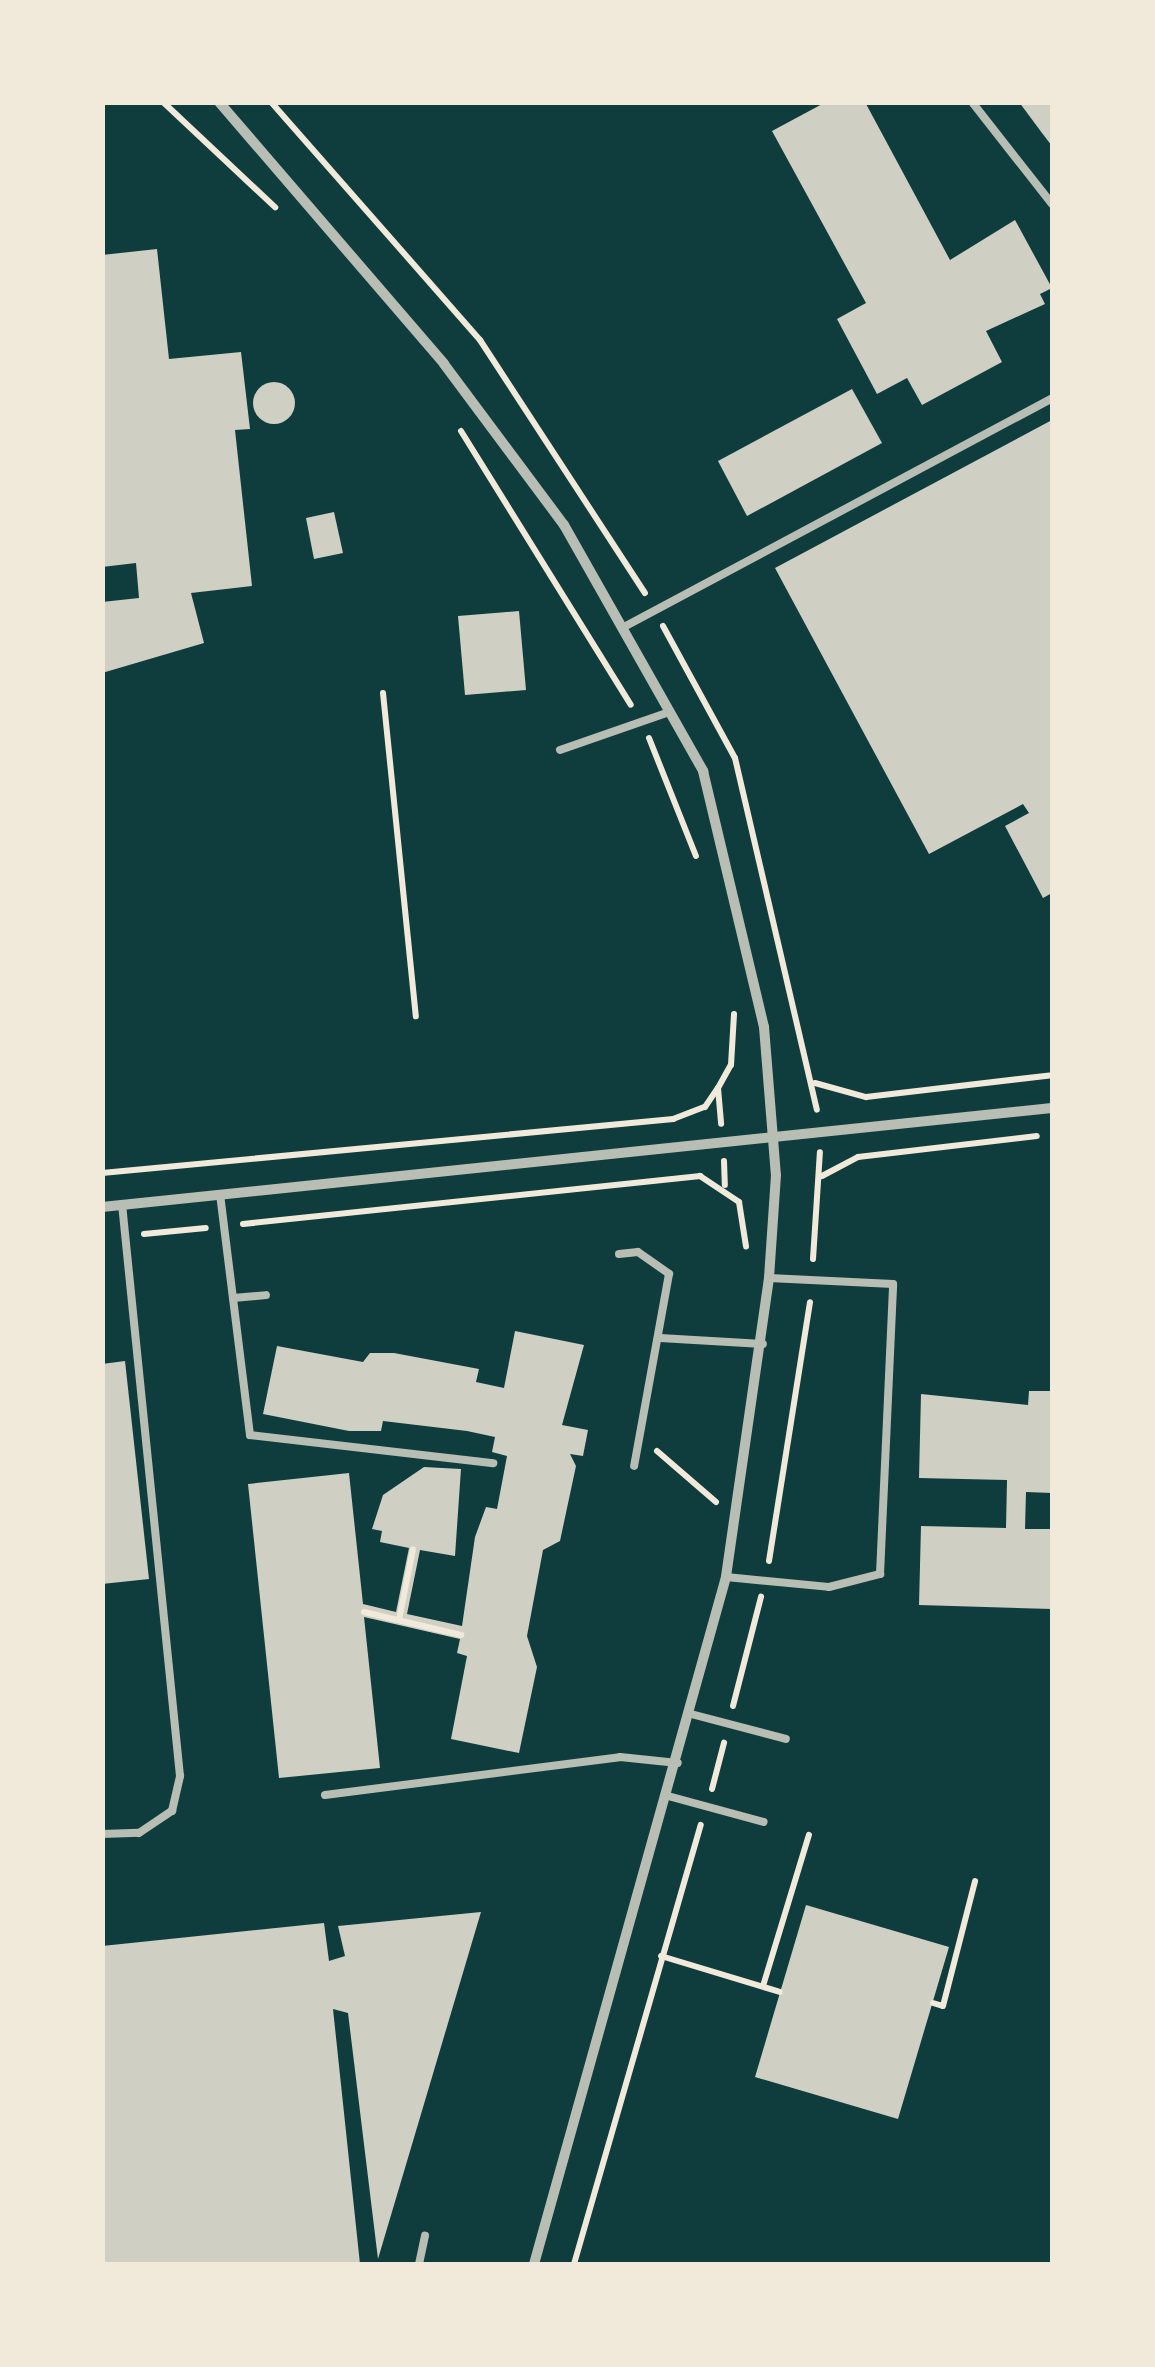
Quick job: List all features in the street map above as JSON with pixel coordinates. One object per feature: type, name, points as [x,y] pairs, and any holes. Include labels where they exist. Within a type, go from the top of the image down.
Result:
[{"type":"street","points":[[219,102],[444,364],[564,525],[702,771],[739,903],[775,1134],[770,1278],[763,1344],[726,1578],[678,1762],[534,2264]]},
{"type":"street","points":[[102,1206],[1052,1108]]},
{"type":"lane","points":[[972,102],[1052,204]]},
{"type":"lane","points":[[622,628],[1052,398]]},
{"type":"lane","points":[[560,750],[669,712]]},
{"type":"lane","points":[[220,1194],[250,1436],[493,1463]]},
{"type":"lane","points":[[102,1834],[140,1832],[172,1811],[180,1776],[122,1204]]},
{"type":"lane","points":[[619,1254],[638,1252],[669,1274],[634,1466]]},
{"type":"lane","points":[[726,1578],[829,1587],[880,1574],[892,1284],[770,1278]]},
{"type":"lane","points":[[233,1298],[266,1294]]},
{"type":"lane","points":[[660,1338],[763,1344]]},
{"type":"lane","points":[[691,1714],[786,1739]]},
{"type":"lane","points":[[325,1795],[620,1756],[678,1762]]},
{"type":"lane","points":[[668,1796],[764,1822]]},
{"type":"lane","points":[[419,2264],[425,2236]]},
{"type":"path","points":[[163,102],[283,216]]},
{"type":"path","points":[[450,414],[640,722],[672,781],[702,874]]},
{"type":"path","points":[[383,693],[416,1016]]},
{"type":"path","points":[[102,1172],[673,1118],[705,1108],[730,1065],[730,997]]},
{"type":"path","points":[[574,2264],[707,1806],[765,1582],[812,1280],[821,1177],[815,1083],[866,1097],[1052,1075]]},
{"type":"path","points":[[821,1177],[858,1157],[1052,1134]]},
{"type":"path","points":[[127,1236],[700,1176],[739,1202],[748,1260]]},
{"type":"path","points":[[641,1436],[720,1506]]},
{"type":"path","points":[[716,1524],[722,1488]]},
{"type":"path","points":[[399,1620],[412,1549]]},
{"type":"path","points":[[364,1612],[461,1635]]},
{"type":"path","points":[[763,1986],[809,1835]]},
{"type":"path","points":[[933,2004],[944,2006],[975,1881]]},
{"type":"path","points":[[661,1956],[780,1992]]},
{"type":"building","points":[[826,102],[865,102],[950,260],[1015,220],[1052,288],[1040,294],[1045,304],[986,331],[1002,362],[922,405],[907,378],[877,394],[837,319],[866,303],[772,131]]},
{"type":"building","points":[[1019,102],[1052,102],[1052,146],[1042,133]]},
{"type":"building","points":[[157,249],[169,359],[241,352],[250,429],[235,430],[252,586],[191,593],[204,643],[102,673],[102,602],[139,598],[136,563],[102,567],[102,255]]},
{"type":"building","points":[[274,382],[289,388],[295,403],[289,418],[274,424],[259,418],[253,403],[259,388]]},
{"type":"building","points":[[852,389],[882,443],[747,516],[718,461]]},
{"type":"building","points":[[1052,420],[1052,893],[1043,898],[1005,826],[1029,813],[1023,804],[929,854],[775,568]]},
{"type":"building","points":[[334,512],[343,553],[314,559],[306,518]]},
{"type":"building","points":[[519,611],[526,690],[465,695],[458,616]]},
{"type":"building","points":[[515,1331],[584,1345],[562,1425],[588,1430],[583,1456],[570,1454],[576,1466],[560,1541],[543,1550],[527,1636],[537,1667],[519,1753],[451,1739],[467,1656],[457,1653],[460,1639],[364,1617],[380,1768],[279,1778],[248,1484],[349,1473],[363,1604],[396,1612],[409,1548],[380,1542],[382,1531],[372,1529],[383,1495],[424,1467],[461,1469],[455,1556],[420,1550],[407,1614],[462,1626],[475,1537],[486,1507],[497,1509],[507,1456],[492,1452],[495,1437],[467,1431],[383,1421],[381,1431],[349,1431],[263,1414],[277,1346],[363,1362],[370,1353],[394,1353],[479,1369],[476,1382],[504,1388]]},
{"type":"building","points":[[125,1361],[149,1579],[102,1584],[102,1364]]},
{"type":"building","points":[[1029,1391],[1052,1391],[1052,1493],[1026,1492],[1025,1529],[1052,1529],[1052,1609],[919,1605],[921,1526],[1006,1528],[1007,1480],[919,1478],[921,1394],[1028,1405]]},
{"type":"building","points":[[806,1905],[949,1947],[898,2119],[755,2077]]},
{"type":"building","points":[[481,1912],[378,2259],[348,2013],[333,2009],[360,2264],[102,2264],[102,1946],[324,1923],[329,1961],[345,1956],[338,1926]]}]
